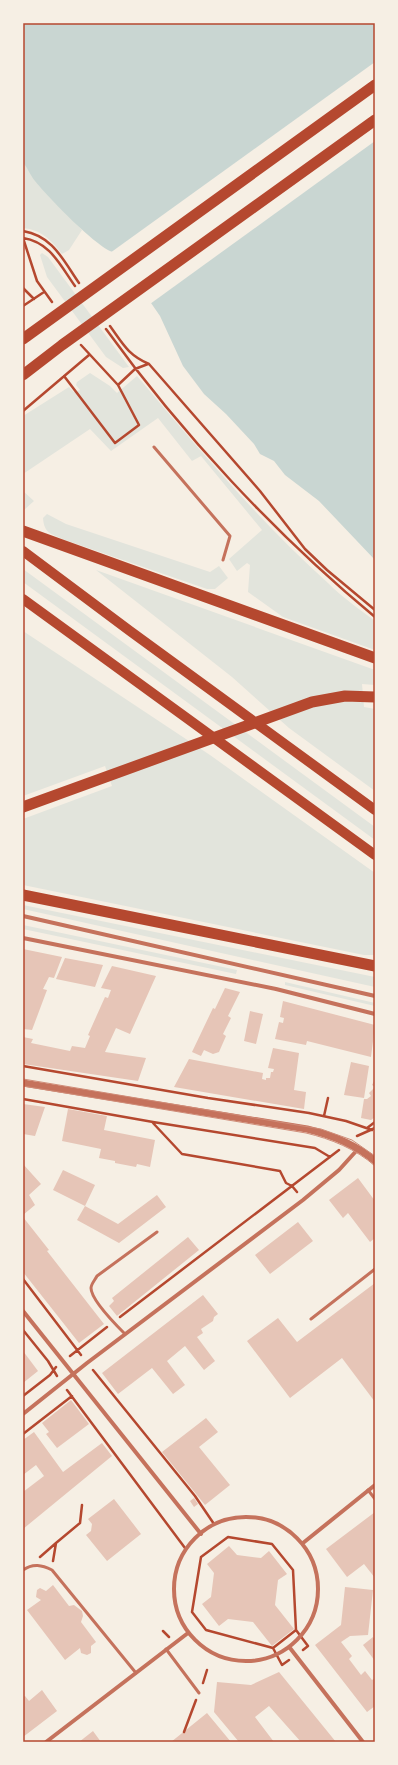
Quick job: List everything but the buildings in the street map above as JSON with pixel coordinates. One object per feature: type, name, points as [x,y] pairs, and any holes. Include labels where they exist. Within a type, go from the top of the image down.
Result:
[{"type":"highway","points":[[23,339],[375,85]]},
{"type":"highway","points":[[23,375],[62,345],[375,120]]},
{"type":"highway","points":[[23,531],[375,658]]},
{"type":"highway","points":[[23,807],[312,702],[345,696],[370,696]]},
{"type":"highway","points":[[23,895],[375,966]]},
{"type":"main road","points":[[23,551],[375,810]]},
{"type":"main road","points":[[23,599],[375,855]]},
{"type":"street","points":[[23,916],[375,996]]},
{"type":"street","points":[[23,938],[276,989],[375,1014]]},
{"type":"street","points":[[23,1083],[307,1129],[348,1143],[375,1161]]},
{"type":"street","points":[[23,1414],[125,1334],[303,1200],[340,1170],[358,1149]]},
{"type":"street","points":[[23,1311],[201,1534]]},
{"type":"street","points":[[303,1543],[375,1485]]},
{"type":"street","points":[[243,1516],[265,1518],[286,1528],[303,1543],[315,1563],[320,1586],[316,1610],[306,1631],[290,1648],[270,1658],[247,1662],[224,1658],[204,1648],[188,1633],[177,1613],[173,1591],[176,1569],[185,1548],[214,1524],[225,1519],[243,1516]]},
{"type":"street","points":[[46,1742],[188,1633]]},
{"type":"street","points":[[290,1648],[363,1742]]},
{"type":"lane","points":[[154,447],[230,536],[223,560]]},
{"type":"lane","points":[[125,1334],[92,1295],[91,1286],[97,1276],[157,1232]]},
{"type":"lane","points":[[311,1319],[375,1269]]},
{"type":"lane","points":[[368,1490],[375,1499]]},
{"type":"lane","points":[[23,1570],[28,1566],[42,1565],[52,1570],[136,1673]]},
{"type":"lane","points":[[166,1649],[199,1693]]},
{"type":"path","points":[[23,231],[46,239],[53,245],[81,285]]},
{"type":"path","points":[[23,238],[37,281],[52,302]]},
{"type":"path","points":[[23,288],[34,299]]},
{"type":"path","points":[[23,306],[44,292]]},
{"type":"path","points":[[107,322],[129,352],[136,358],[149,364],[260,491],[305,549],[327,570],[375,610]]},
{"type":"path","points":[[64,376],[115,443],[139,425],[118,385],[81,345]]},
{"type":"path","points":[[23,411],[89,355]]},
{"type":"path","points":[[118,385],[135,369],[149,364]]},
{"type":"path","points":[[135,369],[202,448],[235,484],[311,562],[375,617]]},
{"type":"path","points":[[23,1066],[324,1116],[374,1129]]},
{"type":"path","points":[[324,1116],[328,1098]]},
{"type":"path","points":[[23,1099],[315,1148],[330,1157]]},
{"type":"path","points":[[153,1122],[182,1154],[280,1170],[286,1183],[292,1186],[303,1200]]},
{"type":"path","points":[[367,1128],[375,1122]]},
{"type":"path","points":[[23,1396],[50,1375],[53,1370],[78,1350],[357,1136],[374,1129]]},
{"type":"path","points":[[23,1279],[78,1350]]},
{"type":"path","points":[[23,1330],[48,1361],[62,1383],[185,1548]]},
{"type":"path","points":[[98,1377],[190,1490],[214,1524]]},
{"type":"path","points":[[23,1434],[72,1396]]},
{"type":"path","points":[[28,1566],[80,1523],[82,1505]]},
{"type":"path","points":[[273,1648],[206,1630],[192,1612],[201,1557],[228,1537],[272,1544],[293,1570],[296,1630],[308,1646]]},
{"type":"path","points":[[52,1570],[56,1543]]},
{"type":"path","points":[[273,1648],[296,1630]]},
{"type":"path","points":[[273,1648],[282,1665]]},
{"type":"shaded area","points":[[23,23],[375,23],[375,560],[319,501],[285,475],[274,461],[260,454],[254,444],[226,414],[204,394],[183,366],[160,316],[113,252],[84,232],[33,179],[23,163]]},
{"type":"shaded area","points":[[23,163],[82,230],[69,250],[62,254],[46,236],[36,231],[23,228]]},
{"type":"shaded area","points":[[42,253],[48,257],[129,367],[123,368],[106,357],[47,277],[40,255]]},
{"type":"shaded area","points":[[90,373],[110,386],[117,393],[137,376],[206,456],[277,534],[339,593],[375,621],[375,650],[283,617],[248,592],[250,565],[247,563],[237,571],[229,559],[262,530],[201,456],[192,461],[158,418],[111,451],[90,429],[23,474],[23,416],[69,387],[74,392],[80,390],[76,385],[77,382]]},
{"type":"shaded area","points":[[23,491],[34,501],[24,510],[23,510]]},
{"type":"shaded area","points":[[47,514],[66,524],[210,572],[219,566],[228,578],[215,589],[207,589],[65,540],[53,535],[47,530],[43,518]]},
{"type":"shaded area","points":[[23,569],[375,827],[375,840],[23,582]]},
{"type":"shaded area","points":[[96,570],[375,670],[375,685],[362,684],[364,707],[375,709],[375,791],[289,728],[232,677]]},
{"type":"shaded area","points":[[23,631],[210,755],[375,873],[375,955],[364,955],[23,885],[23,819],[112,786],[105,766],[23,796]]},
{"type":"shaded area","points":[[23,905],[375,977],[375,987],[23,909]]},
{"type":"shaded area","points":[[23,925],[237,970],[236,974],[23,929]]},
{"type":"shaded area","points":[[285,982],[375,1003],[375,1006],[285,985]]},
{"type":"pier","points":[[375,62],[375,141],[150,304],[110,253]]},
{"type":"tram line","points":[[23,1079],[321,1129],[352,1140],[375,1156]]},
{"type":"tram line","points":[[23,1086],[306,1133],[343,1145],[375,1166]]}]
